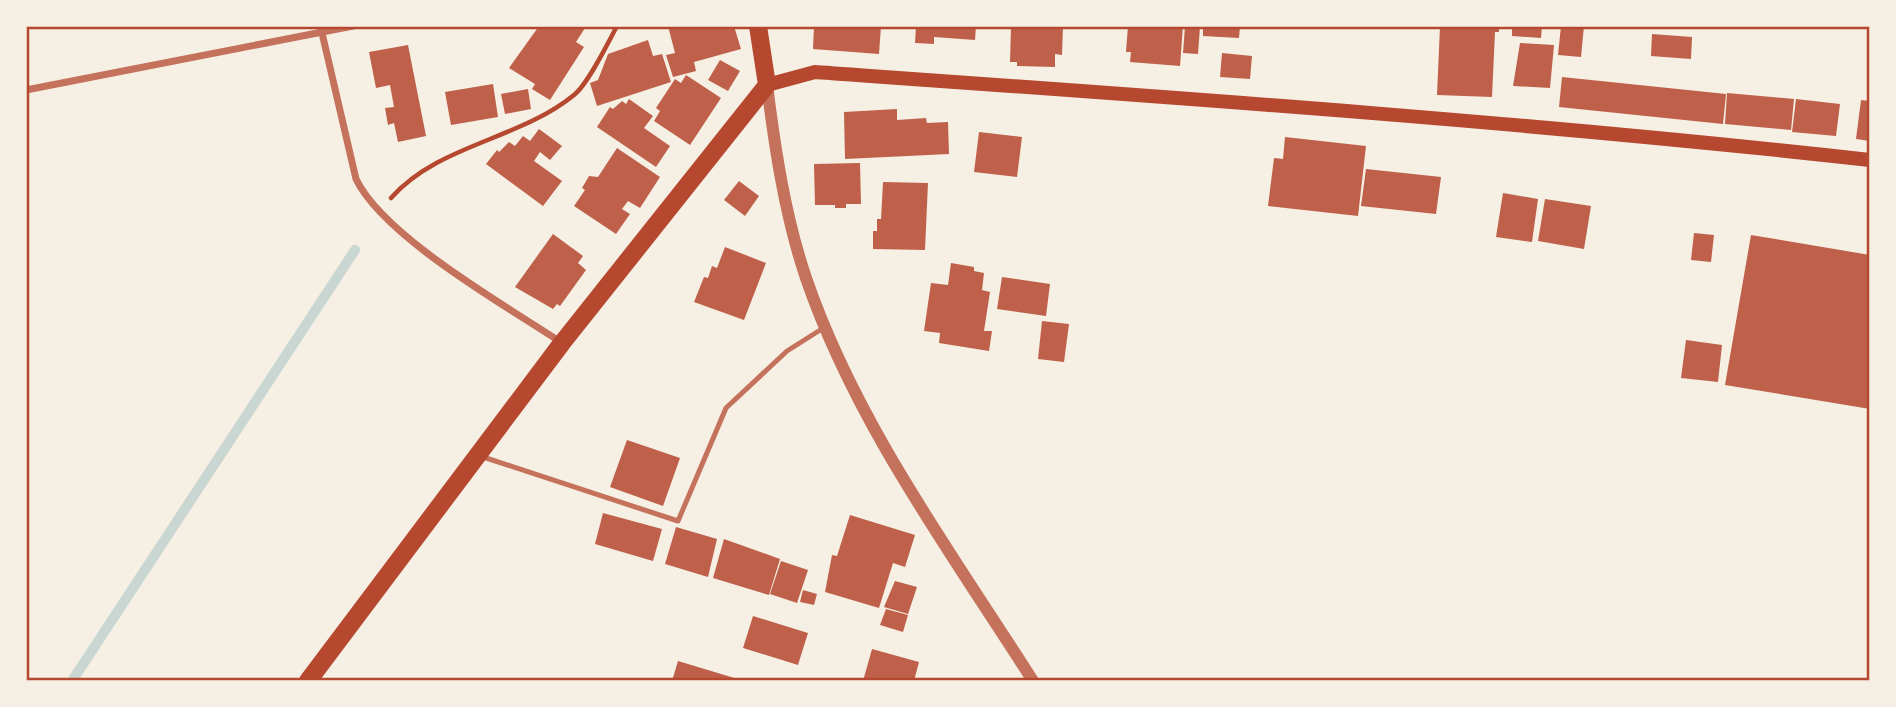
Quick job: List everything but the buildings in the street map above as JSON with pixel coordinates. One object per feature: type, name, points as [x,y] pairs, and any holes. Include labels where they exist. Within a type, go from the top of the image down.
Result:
[{"type":"main road","points":[[758,26],[767,85]]},
{"type":"main road","points":[[308,681],[562,343],[767,85],[815,72],[1169,98],[1741,146],[1870,160]]},
{"type":"street","points":[[26,90],[353,26]]},
{"type":"street","points":[[322,33],[356,179],[378,213],[437,258],[562,343]]},
{"type":"street","points":[[767,85],[776,156],[805,276],[825,327],[876,432],[1033,681]]},
{"type":"lane","points":[[478,456],[678,521],[726,408],[787,351],[825,327]]},
{"type":"path","points":[[378,213],[405,183],[421,171],[542,116],[577,94],[617,26]]},
{"type":"waterway","points":[[72,681],[355,250]]}]
